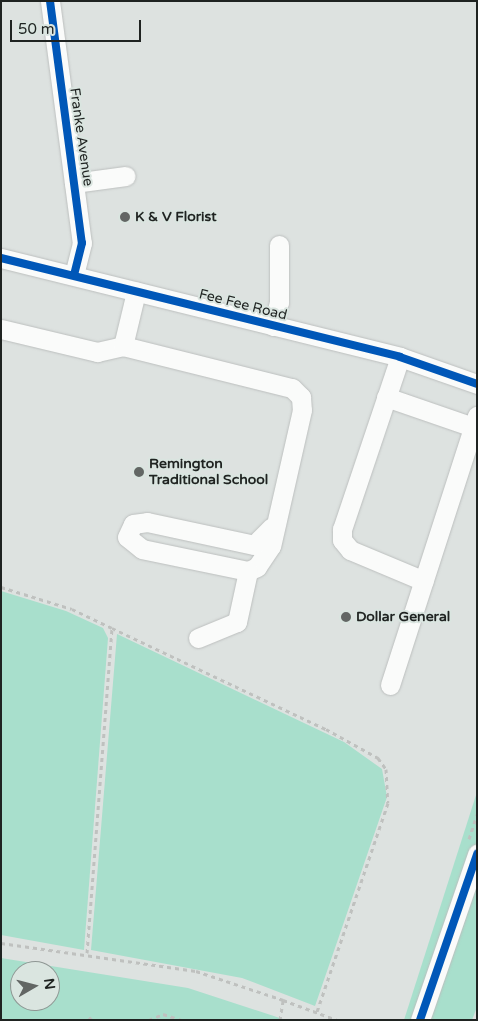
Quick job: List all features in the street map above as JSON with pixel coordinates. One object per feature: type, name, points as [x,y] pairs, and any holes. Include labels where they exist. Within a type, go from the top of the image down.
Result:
[{"type":"street","name":"Franke Avenue","points":[[50,1],[82,243],[74,275]]},
{"type":"street","points":[[74,183],[126,176]]},
{"type":"street","points":[[273,326],[279,302],[279,244]]},
{"type":"street","name":"Fee Fee Road","points":[[1,258],[400,357],[477,384]]},
{"type":"street","points":[[123,346],[136,292]]},
{"type":"street","points":[[1,329],[97,352],[123,346],[292,388],[301,398],[272,527],[268,553],[248,571],[237,622],[198,638]]},
{"type":"street","points":[[400,357],[342,529],[342,540],[350,550],[424,581]]},
{"type":"street","points":[[386,398],[476,427],[390,685]]},
{"type":"street","points":[[248,571],[142,550],[129,542],[127,532],[133,524],[147,522],[254,545],[272,527]]},
{"type":"street","points":[[420,1020],[477,854]]},
{"type":"path","points":[[1,587],[72,609],[326,729],[378,758],[386,769],[388,803],[316,1012]]},
{"type":"path","points":[[86,954],[112,628]]},
{"type":"path","points":[[1,943],[196,971],[337,1020]]},
{"type":"path","points":[[280,1020],[284,1000]]},
{"type":"path","points":[[149,1020],[162,1014],[182,1020]]},
{"type":"green space","points":[[1,591],[66,611],[103,628],[108,638],[84,950],[1,935]]},
{"type":"green space","points":[[117,634],[344,742],[382,769],[387,797],[315,1006],[242,978],[91,950]]},
{"type":"green space","points":[[477,792],[477,1007],[472,1020],[404,1020]]},
{"type":"green space","points":[[1,958],[20,961],[10,961],[10,1011],[60,1011],[60,967],[188,988],[286,1020],[1,1020]]},
{"type":"cycle path","points":[[50,1],[82,243],[74,275]]},
{"type":"cycle path","points":[[1,258],[400,357],[477,384]]},
{"type":"cycle path","points":[[420,1020],[477,854]]},
{"type":"place","name":"K & V Florist","points":[[125,217]]},
{"type":"place","name":"Remington Traditional School","points":[[139,472]]},
{"type":"place","name":"Dollar General","points":[[346,617]]}]
